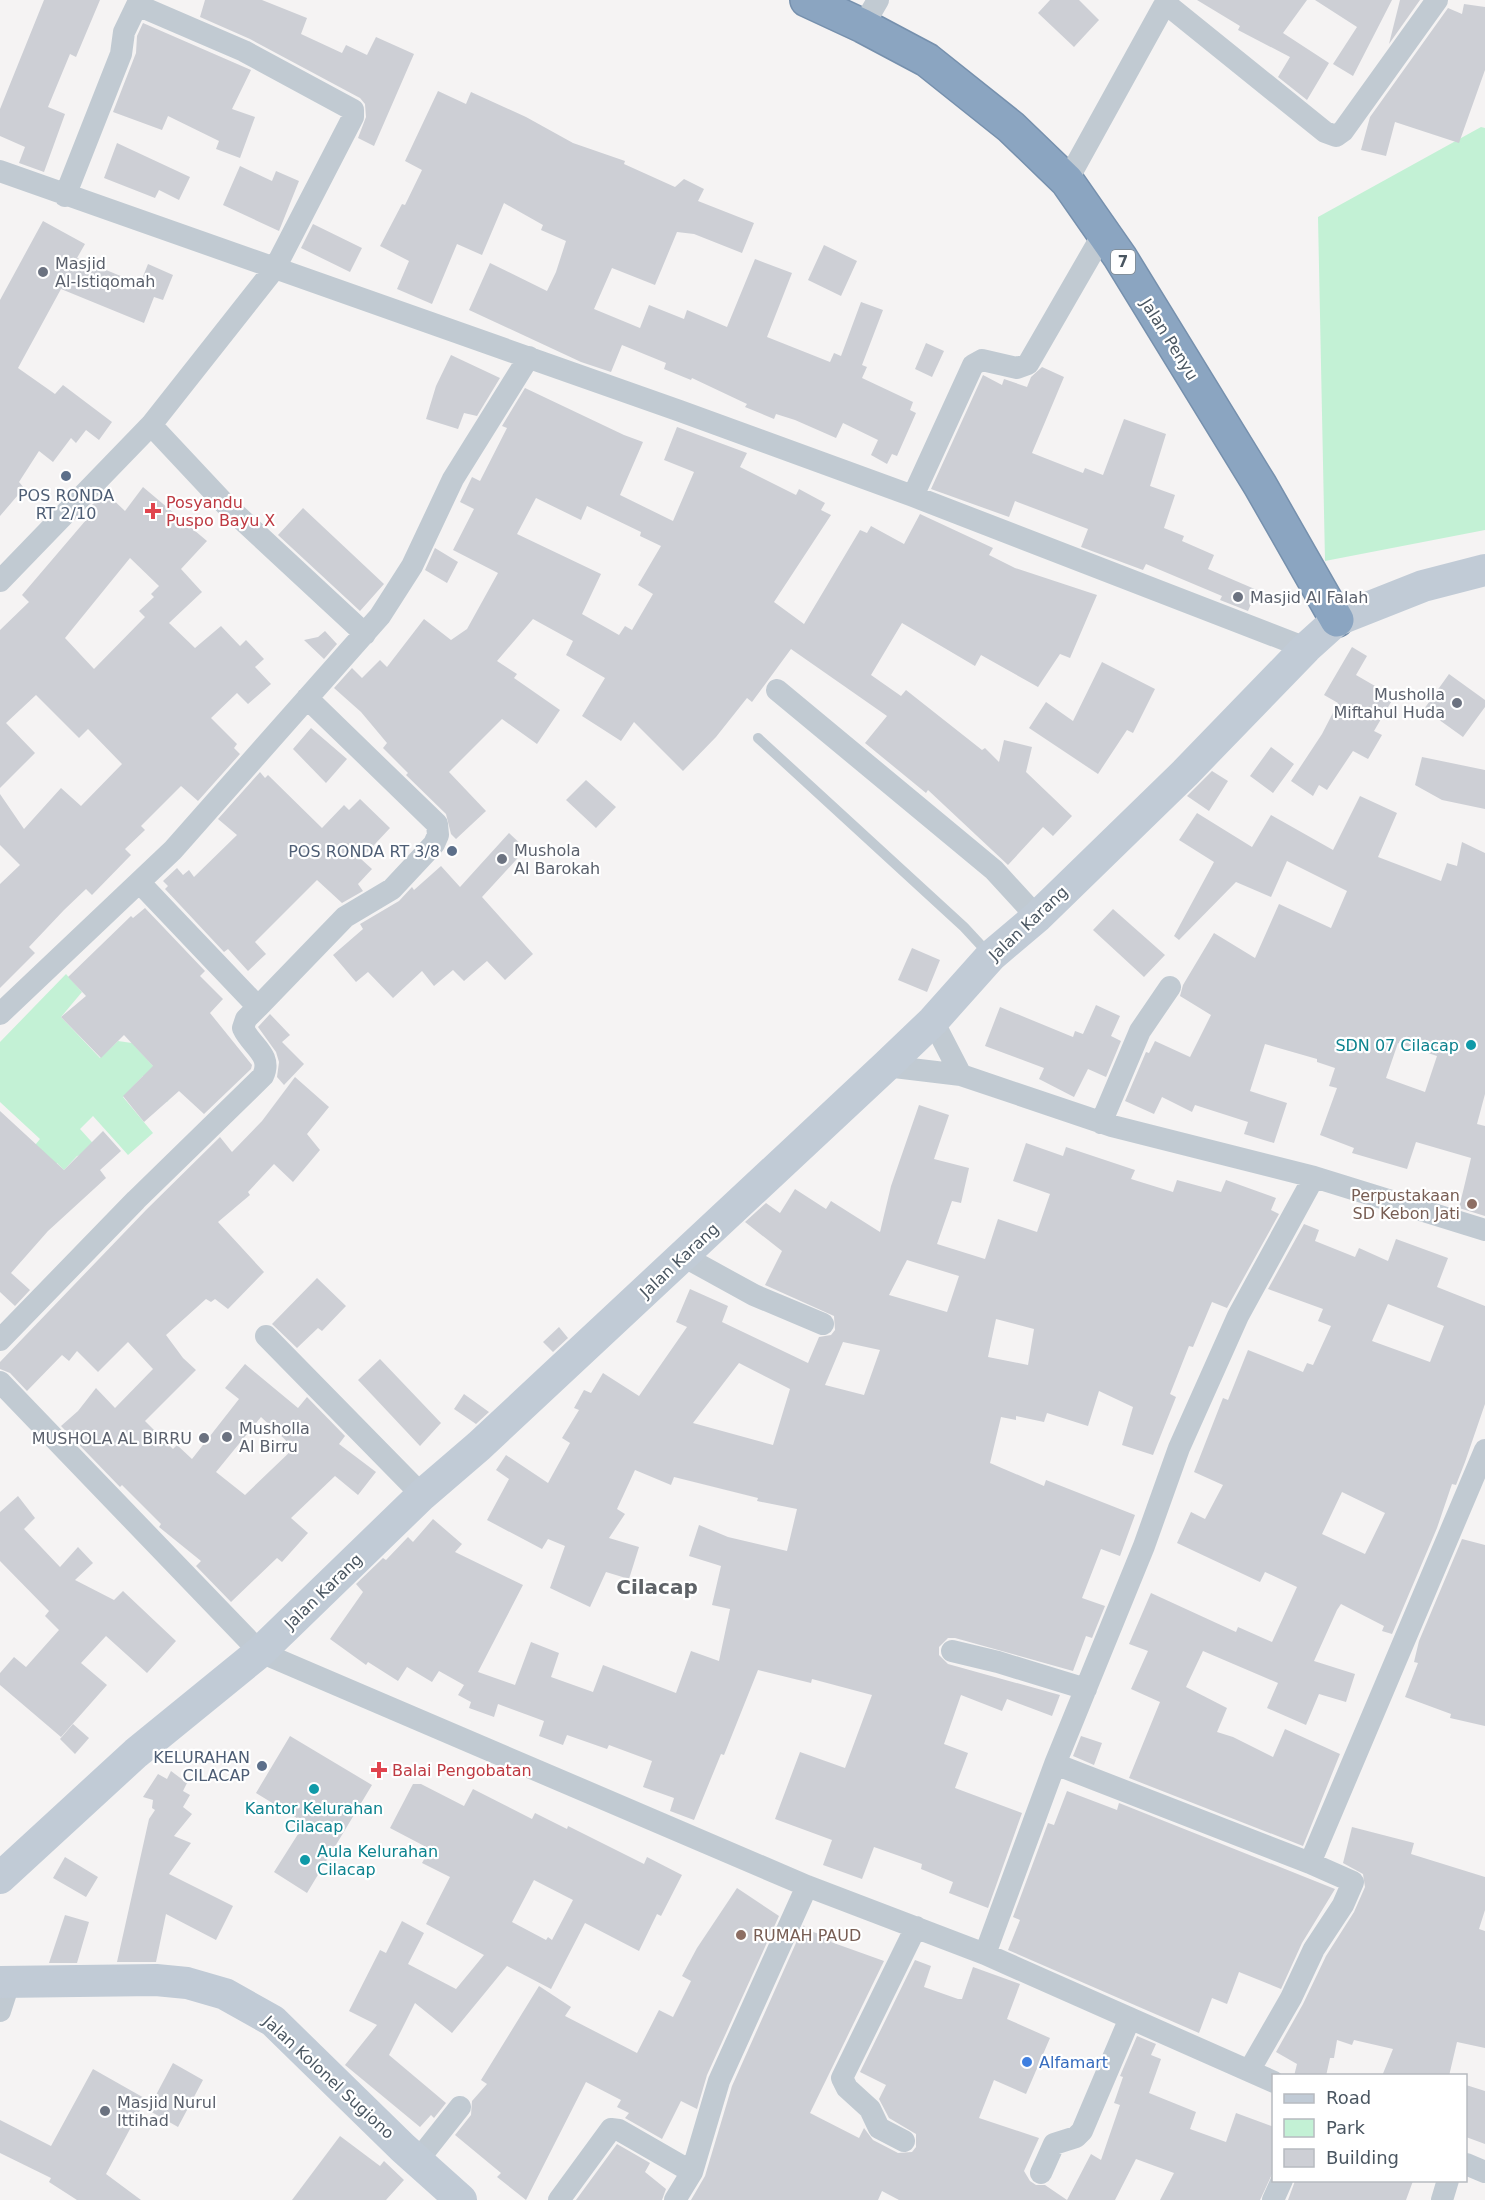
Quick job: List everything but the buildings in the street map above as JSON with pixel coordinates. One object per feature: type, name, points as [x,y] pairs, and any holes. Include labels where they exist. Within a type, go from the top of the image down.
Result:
[{"type":"highway","name":"Jalan Penyu","points":[[807,0],[870,13],[1011,127],[1067,181],[1120,256],[1260,485],[1337,620]]},
{"type":"main road","points":[[1337,620],[1423,586],[1485,570]]},
{"type":"main road","name":"Jalan Karang","points":[[0,1878],[135,1753],[260,1652],[422,1495],[886,1066],[933,1021],[991,956],[1037,917],[1185,773],[1306,648],[1337,620]]},
{"type":"main road","name":"Jalan Kolonel Sugiono","points":[[5,1981],[156,1980],[187,1983],[225,1994],[273,2021],[462,2200]]},
{"type":"street","points":[[1067,181],[1166,1],[1325,132],[1336,136],[1343,131],[1376,88],[1437,0]]},
{"type":"street","points":[[0,581],[151,425],[275,268],[353,117],[353,111],[244,51],[141,5],[136,5],[124,32],[121,54],[65,196]]},
{"type":"street","points":[[0,171],[65,196],[529,357],[913,496],[1306,648]]},
{"type":"street","points":[[913,496],[973,365],[982,360],[1017,368],[1028,364],[1103,234]]},
{"type":"street","points":[[0,1014],[173,850],[380,616],[412,566],[453,479],[529,357]]},
{"type":"street","points":[[151,425],[226,505],[365,634]]},
{"type":"street","points":[[777,690],[994,870],[1037,917]]},
{"type":"street","points":[[0,1340],[136,1200],[263,1076],[266,1068],[265,1058],[243,1028],[246,1019],[345,917],[392,889],[434,844],[438,835],[437,824],[434,820],[307,698]]},
{"type":"street","points":[[140,883],[258,1007]]},
{"type":"street","points":[[1101,1123],[1140,1031],[1170,987]]},
{"type":"street","points":[[933,1021],[961,1075]]},
{"type":"street","points":[[886,1066],[961,1075],[1101,1123],[1314,1177],[1485,1230]]},
{"type":"street","points":[[985,1954],[1055,1764],[1144,1546],[1179,1448],[1215,1364],[1314,1177]]},
{"type":"street","points":[[683,1256],[754,1295],[823,1324]]},
{"type":"street","points":[[266,1336],[422,1495]]},
{"type":"street","points":[[0,1382],[260,1652],[807,1886],[985,1954],[1272,2081]]},
{"type":"street","points":[[1310,1863],[1478,1481],[1485,1450]]},
{"type":"street","points":[[952,1651],[998,1662],[1086,1689]]},
{"type":"street","points":[[1055,1764],[1310,1863],[1353,1882],[1343,1905],[1314,1949],[1291,1998],[1250,2071]]},
{"type":"street","points":[[675,2200],[692,2172],[719,2081],[807,1886]]},
{"type":"street","points":[[904,2141],[879,2128],[870,2109],[847,2088],[842,2079],[916,1927]]},
{"type":"street","points":[[0,2011],[5,1981]]},
{"type":"street","points":[[1041,2173],[1054,2144],[1076,2137],[1082,2131],[1130,2018]]},
{"type":"street","points":[[418,2160],[460,2107]]},
{"type":"street","points":[[559,2200],[611,2129],[619,2130],[692,2172]]},
{"type":"street","points":[[1467,2164],[1485,2172]]},
{"type":"street","points":[[1273,2200],[1282,2182]]},
{"type":"street","points":[[1442,2200],[1448,2182]]},
{"type":"lane","points":[[758,738],[964,927],[991,956]]},
{"type":"green space","points":[[1481,127],[1485,128],[1485,530],[1325,561],[1318,217]]},
{"type":"green space","points":[[66,974],[82,992],[61,1017],[100,1058],[118,1041],[132,1043],[176,1091],[167,1102],[143,1076],[123,1097],[153,1133],[128,1155],[93,1116],[80,1129],[100,1151],[77,1156],[64,1170],[57,1163],[24,1192],[6,1181],[40,1139],[0,1102],[0,1042]]},
{"type":"place","name":"Masjid Al-Istiqomah","points":[[43,272]]},
{"type":"place","name":"POS RONDA RT 2/10","points":[[66,476]]},
{"type":"place","name":"Posyandu Puspo Bayu X","points":[[153,511]]},
{"type":"place","name":"Masjid Al Falah","points":[[1238,597]]},
{"type":"place","name":"Musholla Miftahul Huda","points":[[1457,703]]},
{"type":"place","name":"POS RONDA RT 3/8","points":[[452,851]]},
{"type":"place","name":"Mushola Al Barokah","points":[[502,859]]},
{"type":"place","name":"SDN 07 Cilacap","points":[[1471,1045]]},
{"type":"place","name":"Perpustakaan SD Kebon Jati","points":[[1472,1204]]},
{"type":"place","name":"Musholla Al Birru","points":[[227,1437]]},
{"type":"place","name":"MUSHOLA AL BIRRU","points":[[204,1438]]},
{"type":"place","name":"KELURAHAN CILACAP","points":[[262,1766]]},
{"type":"place","name":"Balai Pengobatan","points":[[379,1770]]},
{"type":"place","name":"Kantor Kelurahan Cilacap","points":[[314,1789]]},
{"type":"place","name":"Aula Kelurahan Cilacap","points":[[305,1860]]},
{"type":"place","name":"RUMAH PAUD","points":[[741,1935]]},
{"type":"place","name":"Alfamart","points":[[1027,2062]]},
{"type":"place","name":"Masjid Nurul Ittihad","points":[[105,2111]]},
{"type":"district","name":"Cilacap","points":[[657,1587]]}]
